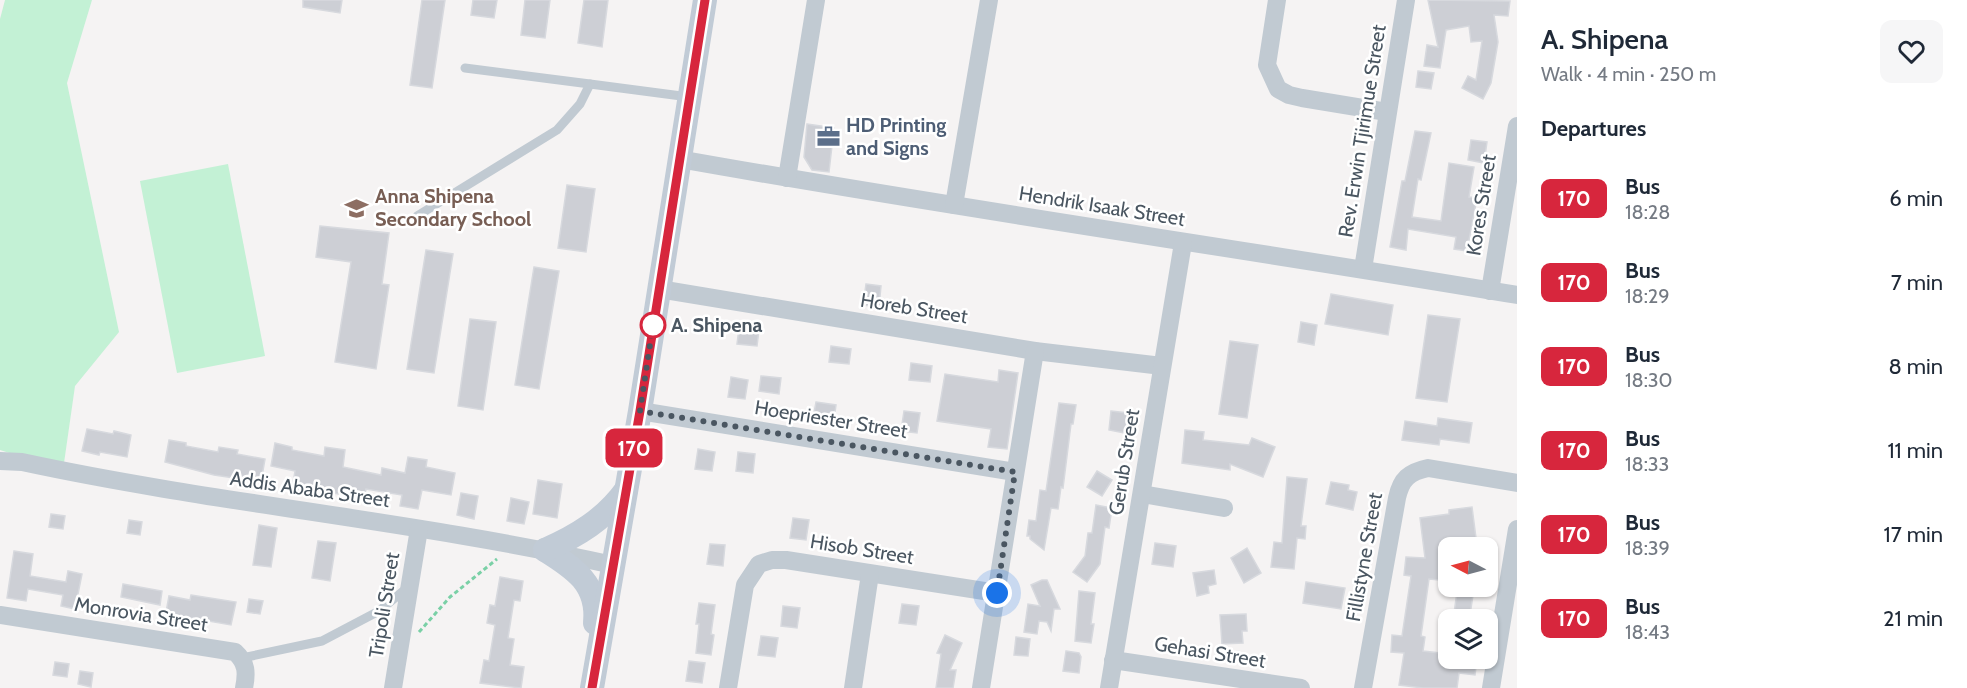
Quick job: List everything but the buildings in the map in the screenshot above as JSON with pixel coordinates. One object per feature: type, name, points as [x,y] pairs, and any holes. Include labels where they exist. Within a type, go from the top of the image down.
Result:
[{"type":"street","points":[[591,688],[640,411],[705,0]]},
{"type":"street","points":[[787,178],[816,0]]},
{"type":"street","points":[[954,205],[989,0]]},
{"type":"street","points":[[1277,0],[1267,65],[1278,89],[1302,98],[1388,112]]},
{"type":"street","name":"Rev. Erwin Tjirimue Street","points":[[1363,269],[1406,0]]},
{"type":"street","name":"Kores Street","points":[[1490,291],[1514,164],[1517,126]]},
{"type":"street","name":"Hendrik Isaak Street","points":[[679,159],[1183,243],[1363,269],[1517,295]]},
{"type":"street","name":"Gerub Street","points":[[1109,688],[1183,243]]},
{"type":"street","name":"Horeb Street","points":[[659,289],[1035,351],[1162,366]]},
{"type":"street","points":[[981,688],[1035,351]]},
{"type":"street","name":"Hoepriester Street","points":[[640,411],[1015,472]]},
{"type":"street","name":"Addis Ababa Street","points":[[0,461],[22,462],[194,495],[518,545],[613,565]]},
{"type":"street","name":"Fillistyne Street","points":[[1363,688],[1397,498],[1406,477],[1415,471],[1428,468],[1517,483]]},
{"type":"street","points":[[545,550],[578,534],[607,513],[627,489]]},
{"type":"street","points":[[1142,494],[1224,508]]},
{"type":"street","name":"Tripoli Street","points":[[393,688],[418,529]]},
{"type":"street","points":[[1491,688],[1517,529]]},
{"type":"street","points":[[545,550],[581,575],[594,600],[596,613],[591,688]]},
{"type":"street","name":"Hisob Street","points":[[728,688],[745,585],[759,564],[772,560],[786,560],[997,593]]},
{"type":"street","points":[[853,688],[870,574]]},
{"type":"street","name":"Monrovia Street","points":[[0,615],[236,652],[242,658]]},
{"type":"street","points":[[242,658],[246,666],[244,688]]},
{"type":"street","name":"Gehasi Street","points":[[1113,660],[1241,684],[1301,688]]},
{"type":"lane","points":[[465,68],[689,97]]},
{"type":"lane","points":[[417,216],[557,130],[580,104],[590,84]]},
{"type":"lane","points":[[242,658],[322,641],[379,611],[409,586]]},
{"type":"path","points":[[398,655],[450,597],[486,566],[518,545]]},
{"type":"green space","points":[[5,0],[92,0],[67,83],[119,332],[75,386],[63,470],[0,450],[0,19]]},
{"type":"green space","points":[[228,164],[265,356],[177,373],[140,181]]},
{"type":"bus line","name":"170","points":[[592,688],[640,411],[705,0]]},
{"type":"place","name":"HD Printing and Signs","points":[[828,137]]},
{"type":"place","name":"Anna Shipena Secondary School","points":[[357,208]]},
{"type":"place","name":"A. Shipena","points":[[653,325]]},
{"type":"route","points":[[653,325],[640,411],[1015,472],[997,593]]}]
